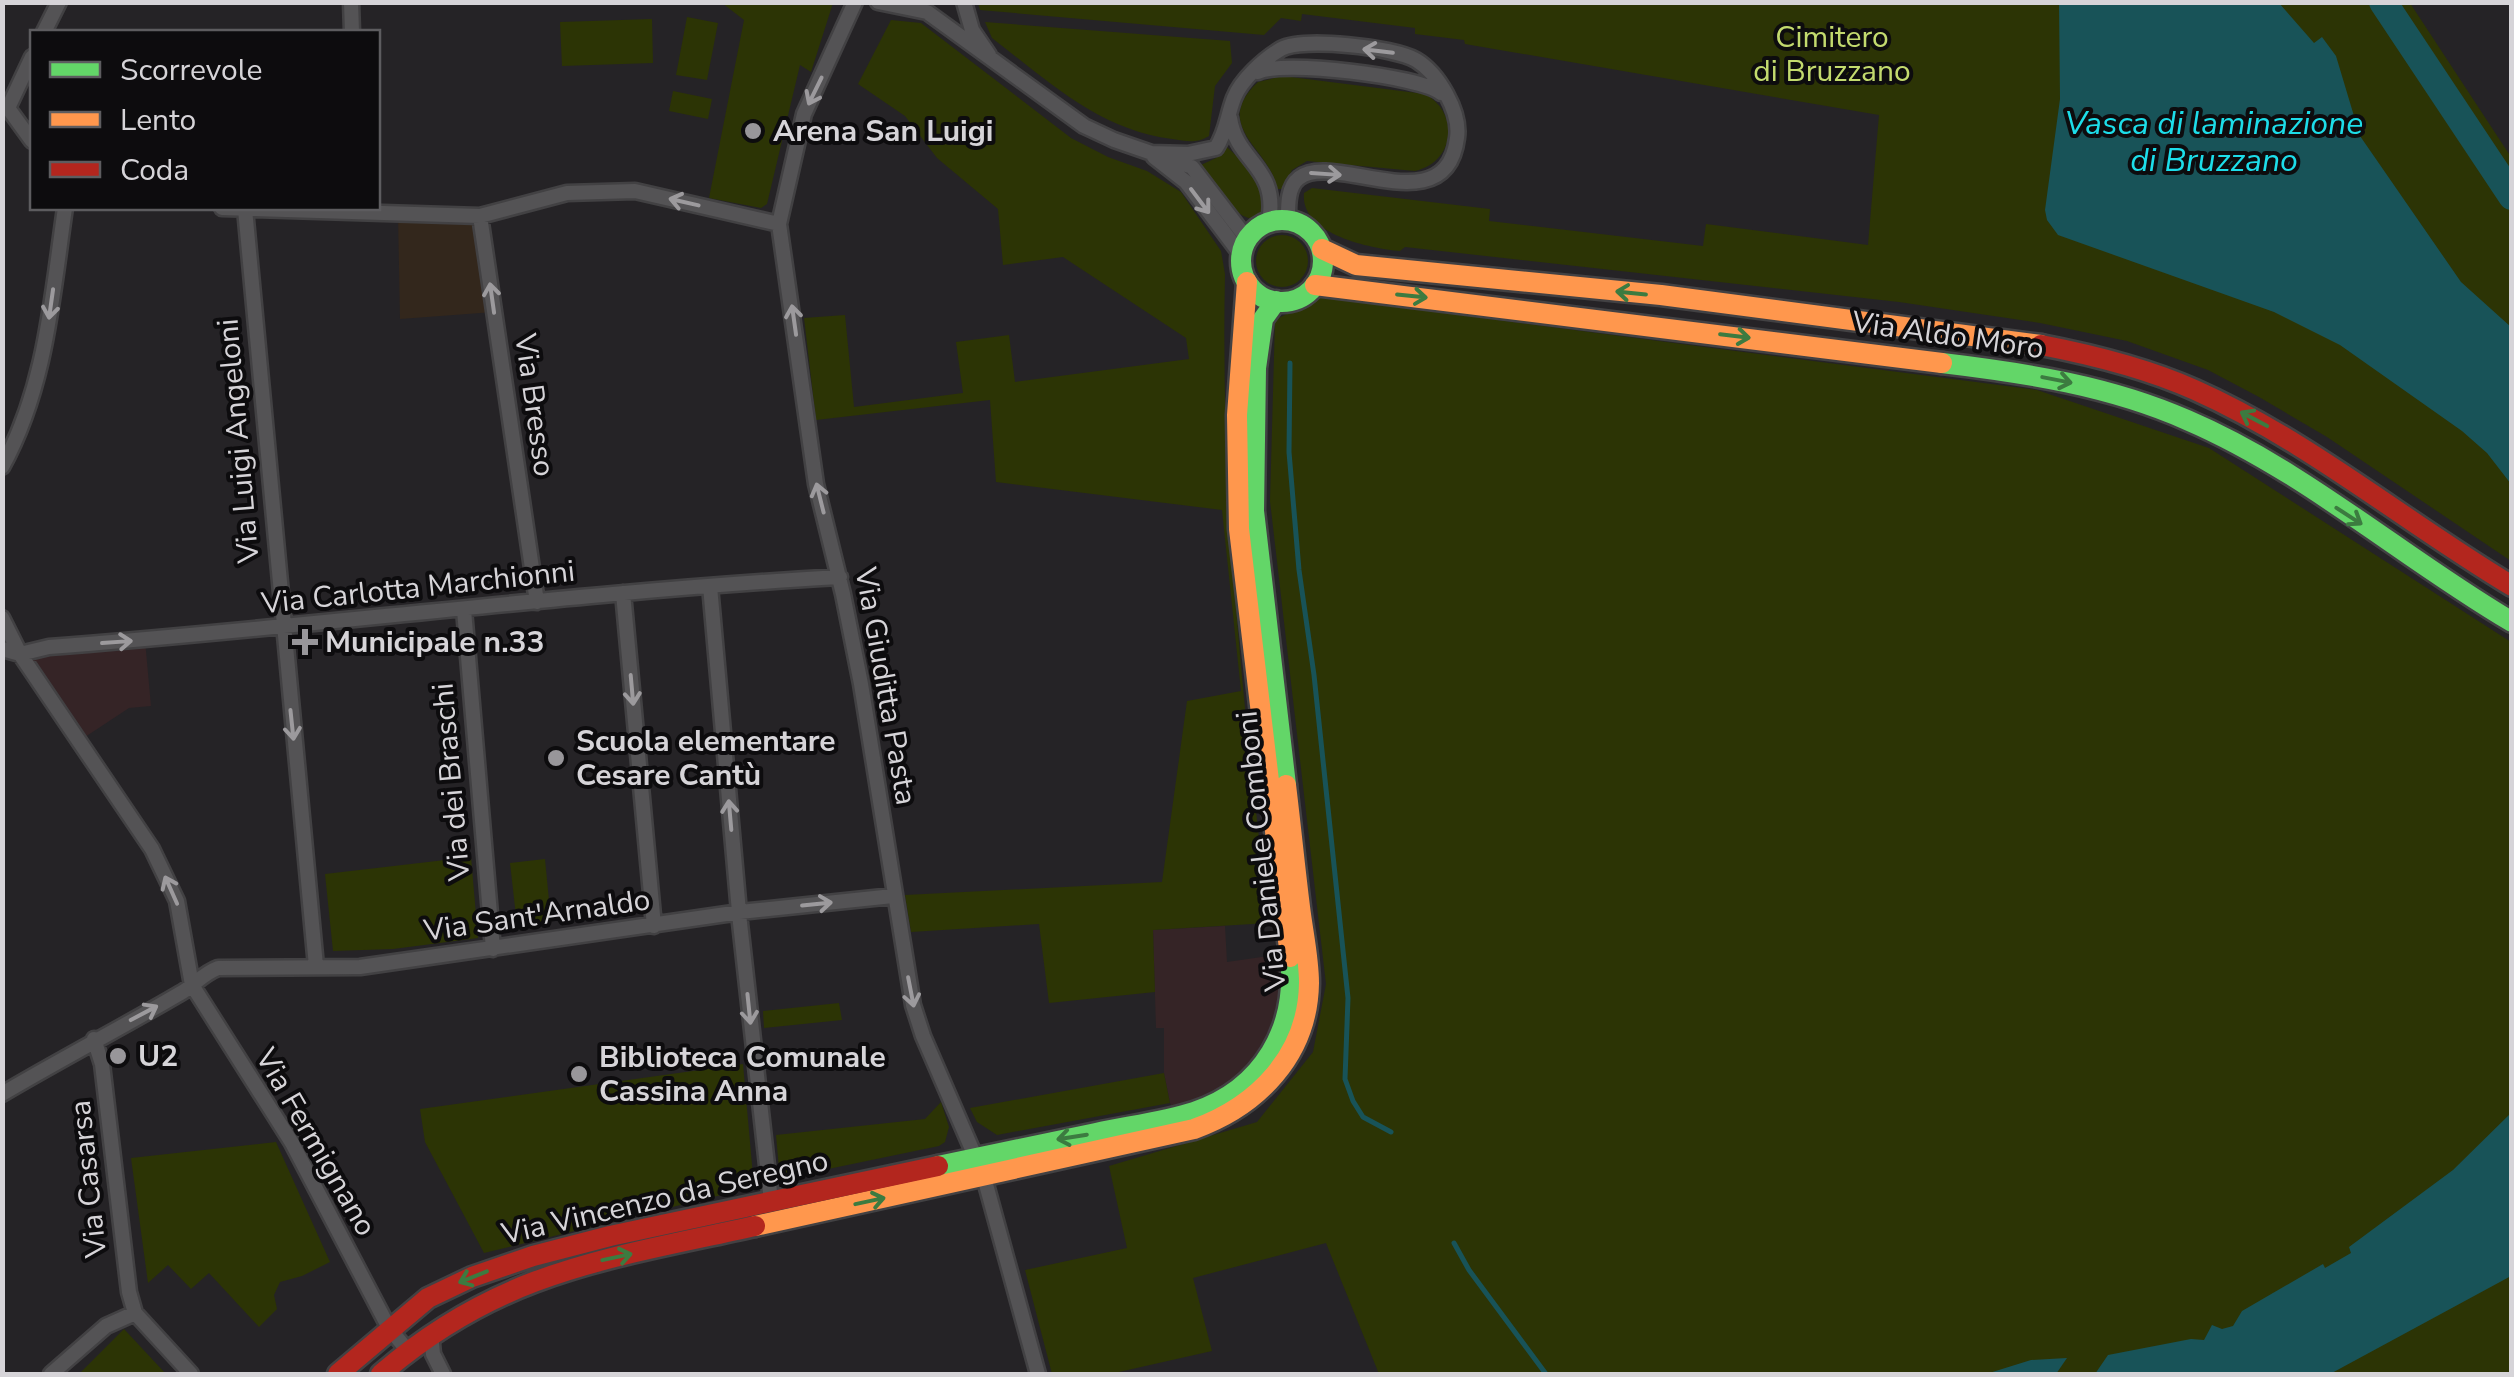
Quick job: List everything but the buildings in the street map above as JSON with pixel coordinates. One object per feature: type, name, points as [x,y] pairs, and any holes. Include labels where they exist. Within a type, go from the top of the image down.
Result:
[{"type":"main road","points":[[1245,248],[1278,222],[1312,233],[1322,250],[1323,268],[1315,285],[1294,300],[1276,301],[1259,295],[1247,282]]},
{"type":"main road","name":"Via Daniele Comboni","points":[[980,1167],[1208,1107],[1233,1095],[1264,1068],[1286,1024],[1292,968],[1238,513],[1237,415],[1247,282],[1245,248]]},
{"type":"main road","name":"Via Aldo Moro","points":[[1322,250],[1356,265],[1756,306],[2080,352],[2192,389],[2300,444],[2512,586]]},
{"type":"main road","name":"Via Aldo Moro","points":[[1315,285],[1996,370],[2078,384],[2211,430],[2512,622]]},
{"type":"main road","name":"Via Daniele Comboni","points":[[980,1167],[1187,1131],[1220,1120],[1245,1106],[1272,1083],[1300,1034],[1307,1006],[1308,968],[1260,582],[1253,482],[1256,368],[1263,319],[1276,301]]},
{"type":"main road","name":"Via Vincenzo da Seregno","points":[[341,1372],[389,1328],[435,1294],[503,1266],[610,1236],[771,1201],[980,1167]]},
{"type":"main road","name":"Via Vincenzo da Seregno","points":[[381,1374],[431,1332],[495,1294],[566,1268],[980,1167]]},
{"type":"street","points":[[45,30],[59,2]]},
{"type":"street","points":[[351,2],[352,30]]},
{"type":"street","name":"Via Giuditta Pasta","points":[[855,2],[804,114],[779,224],[816,484],[861,684],[893,896],[920,1030],[980,1167],[1038,1374]]},
{"type":"street","points":[[878,2],[932,14],[1076,121],[1099,134],[1192,168],[1245,248]]},
{"type":"street","points":[[914,8],[932,2]]},
{"type":"street","points":[[964,2],[972,30],[990,55]]},
{"type":"street","points":[[1150,153],[1188,154],[1216,148],[1225,134],[1234,97],[1246,80],[1278,51],[1299,43],[1396,53],[1413,58],[1427,69],[1451,105],[1458,128],[1449,160],[1431,176],[1410,182],[1308,173],[1293,185],[1278,222]]},
{"type":"street","points":[[30,60],[5,108],[30,139]]},
{"type":"street","points":[[1246,80],[1264,68],[1287,66],[1413,80],[1435,88],[1451,105]]},
{"type":"street","points":[[1230,118],[1240,147],[1266,178],[1278,222]]},
{"type":"street","points":[[358,210],[480,216],[568,193],[636,191],[779,224]]},
{"type":"street","points":[[3,466],[18,440],[42,366],[64,210]]},
{"type":"street","name":"Via Luigi Angeloni","points":[[244,210],[316,966]]},
{"type":"street","name":"Via Bresso","points":[[480,216],[537,602]]},
{"type":"street","name":"Via Carlotta Marchionni","points":[[2,649],[20,654],[48,648],[623,593],[840,577]]},
{"type":"street","points":[[710,586],[771,1201]]},
{"type":"street","points":[[623,593],[654,926]]},
{"type":"street","name":"Via dei Braschi","points":[[464,610],[493,949]]},
{"type":"street","points":[[2,618],[20,654],[152,849],[177,900],[192,985]]},
{"type":"street","name":"Via Sant'Arnaldo","points":[[2,1094],[218,968],[360,967],[740,912],[893,896]]},
{"type":"street","name":"Via Fermignano","points":[[192,985],[292,1142],[389,1328],[408,1350]]},
{"type":"street","name":"Via Casarsa","points":[[94,1039],[102,1064],[126,1273],[135,1313]]},
{"type":"street","points":[[51,1374],[106,1326],[135,1313],[191,1374]]},
{"type":"street","points":[[431,1332],[432,1354],[443,1374]]},
{"type":"street","points":[[341,1372],[358,1367],[366,1374]]},
{"type":"shaded area","points":[[398,214],[480,216],[494,312],[400,319]]},
{"type":"shaded area","points":[[145,640],[151,706],[129,708],[79,741],[20,654]]},
{"type":"shaded area","points":[[1225,926],[1227,962],[1290,953],[1293,982],[1267,1062],[1177,1116],[1164,1073],[1164,1028],[1156,1028],[1153,930]]},
{"type":"green space","name":"Arena San Luigi","points":[[722,3],[833,3],[811,72],[800,65],[767,204],[761,208],[709,198],[744,20]]},
{"type":"green space","name":"Cimitero di Bruzzano","points":[[978,3],[2410,3],[2511,157],[2511,561],[2327,437],[2259,397],[2208,370],[2127,341],[2040,323],[1899,302],[1405,247],[1400,251],[1387,249],[1355,242],[1324,229],[1306,207],[1304,193],[1312,188],[1490,209],[1489,221],[1703,246],[1706,224],[1868,245],[1879,115],[1465,44],[1464,40],[1415,34],[1415,28],[1302,14],[1301,21],[1281,18],[1264,35],[980,10]]},
{"type":"green space","points":[[687,17],[718,23],[707,80],[676,75]]},
{"type":"green space","points":[[652,19],[653,63],[562,66],[560,22]]},
{"type":"green space","points":[[891,20],[921,23],[1071,138],[1147,171],[1181,192],[1221,251],[1225,274],[1226,437],[1235,599],[1269,923],[1153,930],[1155,992],[1049,1003],[1039,924],[911,932],[905,895],[1162,882],[1187,701],[1241,691],[1222,510],[996,482],[990,400],[816,420],[804,318],[845,315],[854,407],[963,393],[956,342],[1009,335],[1015,382],[1189,359],[1186,338],[1063,257],[1003,265],[998,209],[937,158],[905,116],[858,84]]},
{"type":"green space","points":[[985,22],[1230,41],[1232,63],[1215,86],[1209,136],[1186,141],[1146,134],[1098,114],[992,38]]},
{"type":"green space","points":[[1283,76],[1425,94],[1444,113],[1448,124],[1445,148],[1428,166],[1415,171],[1307,161],[1292,170],[1283,189],[1277,189],[1265,161],[1241,125],[1240,112],[1258,82]]},
{"type":"green space","points":[[673,91],[712,99],[708,119],[669,111]]},
{"type":"green space","points":[[1227,147],[1250,170],[1261,189],[1263,209],[1258,219],[1233,208],[1201,165]]},
{"type":"green space","points":[[1282,235],[1300,243],[1308,261],[1300,279],[1282,287],[1264,279],[1256,261],[1264,243]]},
{"type":"green space","points":[[1319,297],[2037,390],[2209,448],[2511,642],[2511,1374],[1379,1374],[1326,1243],[1193,1278],[1212,1351],[1110,1374],[1052,1374],[1025,1270],[1127,1248],[1109,1166],[1257,1122],[1313,1052],[1326,984],[1270,501],[1275,320]]},
{"type":"green space","points":[[471,857],[478,938],[393,949],[333,951],[325,874]]},
{"type":"green space","points":[[545,859],[551,921],[517,925],[510,863]]},
{"type":"green space","points":[[839,1003],[842,1020],[764,1028],[763,1011]]},
{"type":"green space","points":[[743,1064],[754,1187],[484,1253],[425,1142],[420,1109]]},
{"type":"green space","points":[[1164,1073],[1170,1103],[997,1135],[977,1122],[970,1108]]},
{"type":"green space","points":[[941,1102],[949,1127],[945,1142],[939,1146],[780,1179],[776,1135],[925,1119]]},
{"type":"green space","points":[[276,1142],[330,1262],[280,1282],[274,1295],[277,1309],[259,1327],[209,1273],[191,1289],[168,1265],[148,1283],[131,1158]]},
{"type":"green space","points":[[124,1329],[166,1374],[79,1374]]},
{"type":"water","name":"Vasca di laminazione di Bruzzano","points":[[2059,3],[2279,3],[2314,43],[2322,37],[2336,56],[2360,136],[2461,282],[2511,327],[2511,484],[2487,453],[2462,431],[2340,345],[2274,312],[2058,235],[2045,210],[2060,99]]},
{"type":"water","points":[[2511,1113],[2511,1276],[2330,1374],[2095,1374],[2108,1355],[2204,1340],[2212,1325],[2222,1329],[2233,1326],[2242,1311],[2323,1264],[2325,1268],[2351,1253],[2349,1247],[2453,1170]]},
{"type":"water","points":[[2067,1358],[2056,1374],[1986,1374],[2031,1360]]},
{"type":"waterway","points":[[2383,2],[2512,196]]},
{"type":"waterway","points":[[1290,363],[1289,452],[1299,570],[1348,998],[1345,1079],[1363,1117],[1391,1132]]},
{"type":"waterway","points":[[1454,1243],[1469,1270],[1546,1374]]},
{"type":"traffic: fast","points":[[1282,220],[1298,223],[1311,232],[1320,245],[1323,261],[1320,277],[1311,290],[1298,299],[1282,302],[1266,299],[1253,290],[1244,277],[1241,261],[1244,245],[1253,232],[1266,223],[1282,220]]},
{"type":"traffic: fast","points":[[1276,301],[1263,319],[1256,368],[1254,511],[1286,785]]},
{"type":"traffic: fast","points":[[1942,363],[2067,382],[2128,398],[2187,420],[2230,440],[2313,489],[2512,622]]},
{"type":"traffic: fast","points":[[938,1166],[1170,1119],[1218,1102],[1257,1072],[1271,1052],[1288,1008],[1290,957]]},
{"type":"traffic: slow","points":[[1322,249],[1356,265],[1661,295],[2041,345]]},
{"type":"traffic: slow","points":[[1247,282],[1237,415],[1239,529],[1290,957]]},
{"type":"traffic: slow","points":[[1315,285],[1942,363]]},
{"type":"traffic: slow","points":[[755,1226],[1194,1129],[1239,1107],[1258,1092],[1289,1055],[1300,1033],[1309,983],[1286,785]]},
{"type":"traffic: jam","points":[[2041,345],[2158,375],[2237,410],[2512,586]]},
{"type":"traffic: jam","points":[[338,1374],[428,1298],[472,1277],[610,1236],[938,1166]]},
{"type":"traffic: jam","points":[[381,1374],[425,1339],[513,1291],[603,1260],[755,1226]]},
{"type":"place","name":"Arena San Luigi","points":[[753,131]]},
{"type":"place","name":"Municipale n.33","points":[[305,642]]},
{"type":"place","name":"Scuola elementare Cesare Cantù","points":[[556,758]]},
{"type":"place","name":"U2","points":[[118,1056]]},
{"type":"place","name":"Biblioteca Comunale Cassina Anna","points":[[579,1074]]}]
